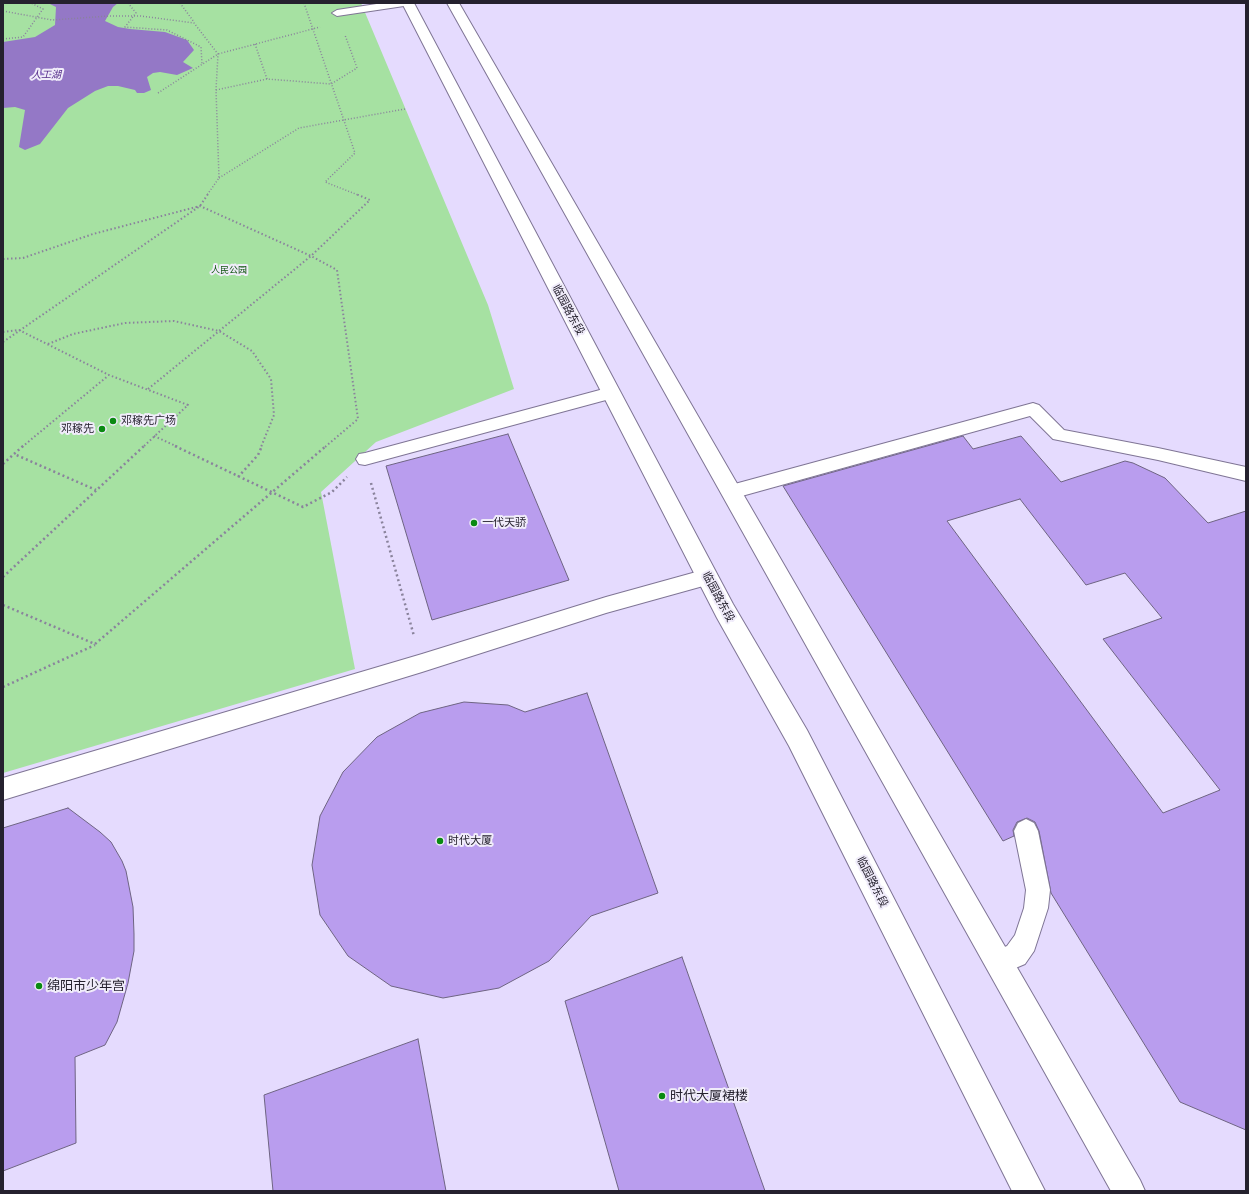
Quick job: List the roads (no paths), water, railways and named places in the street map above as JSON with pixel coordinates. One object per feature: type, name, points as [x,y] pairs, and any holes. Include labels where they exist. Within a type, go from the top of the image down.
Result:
[{"type":"main road","name":"临园路东段","points":[[408,3],[725,611],[798,738],[1029,1191]]},
{"type":"main road","points":[[453,3],[1129,1191]]},
{"type":"lane","points":[[337,13],[404,3]]},
{"type":"lane","points":[[364,459],[611,393]]},
{"type":"lane","points":[[731,492],[1034,409],[1059,435],[1158,454],[1246,474]]},
{"type":"lane","points":[[3,789],[422,663],[606,605],[707,577]]},
{"type":"lane","points":[[999,962],[1016,954],[1025,942],[1036,908],[1038,890],[1026,831]]},
{"type":"water","name":"人工湖","points":[[48,3],[118,3],[113,7],[105,21],[118,27],[165,32],[187,40],[194,50],[183,62],[193,68],[177,75],[160,72],[153,73],[147,77],[151,90],[144,93],[137,93],[135,90],[118,86],[108,86],[95,91],[68,108],[40,144],[25,150],[19,147],[25,110],[15,107],[3,108],[3,42],[35,37],[55,25],[56,7]]},
{"type":"place","name":"邓稼先广场","points":[[113,421]]},
{"type":"place","name":"邓稼先","points":[[102,429]]},
{"type":"place","name":"一代天骄","points":[[474,523]]},
{"type":"place","name":"时代大厦","points":[[440,841]]},
{"type":"place","name":"绵阳市少年宫","points":[[39,986]]},
{"type":"place","name":"时代大厦裙楼","points":[[662,1096]]},
{"type":"park label","name":"人民公园","points":[[229,270]]}]
